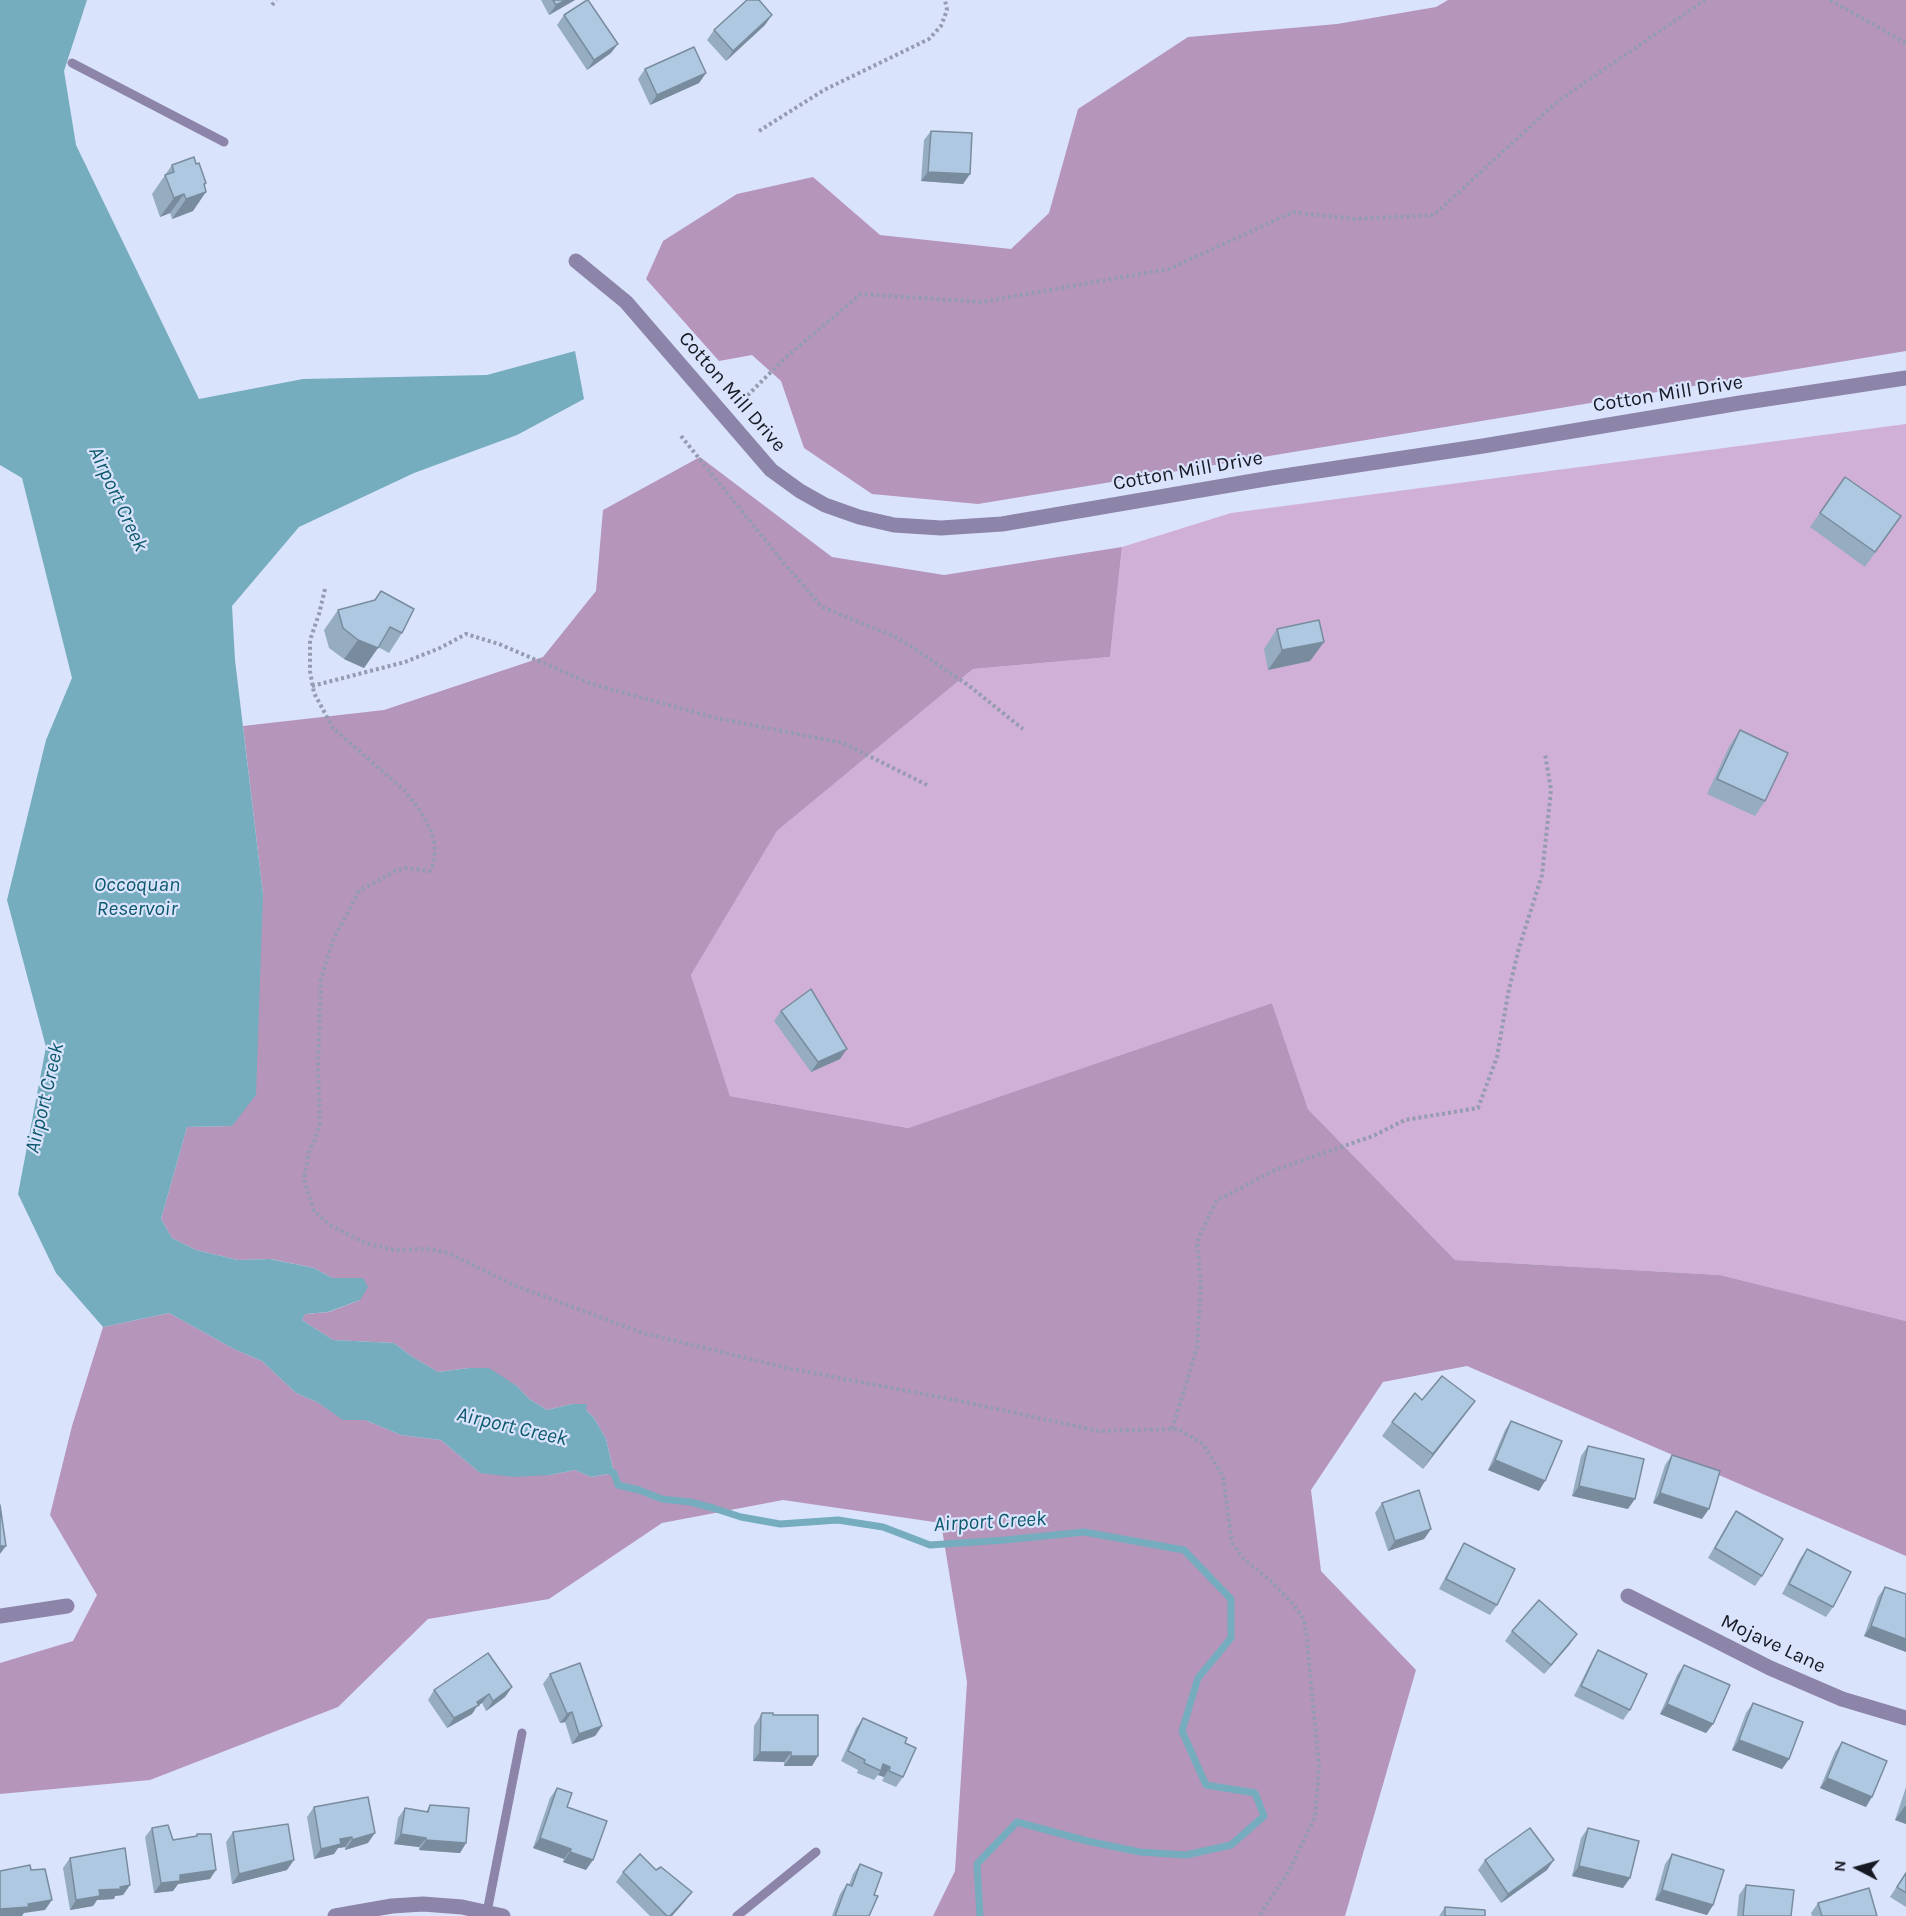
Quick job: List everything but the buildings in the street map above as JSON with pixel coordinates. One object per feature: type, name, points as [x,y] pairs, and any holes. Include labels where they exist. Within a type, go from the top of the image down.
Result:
[{"type":"street","name":"Cotton Mill Drive","points":[[576,261],[626,302],[771,470],[800,491],[825,505],[859,517],[894,525],[941,528],[1002,524],[1271,478],[1906,378]]},
{"type":"street","name":"Mojave Lane","points":[[1628,1596],[1770,1668],[1842,1699],[1906,1718]]},
{"type":"street","points":[[0,1616],[68,1606]]},
{"type":"street","points":[[335,1916],[392,1906],[423,1904],[462,1907],[503,1916]]},
{"type":"lane","points":[[72,63],[224,142]]},
{"type":"lane","points":[[487,1912],[522,1733]]},
{"type":"lane","points":[[737,1916],[816,1852]]},
{"type":"path","points":[[272,6],[276,0]]},
{"type":"path","points":[[759,131],[824,90],[929,39],[941,26],[947,10],[945,0]]},
{"type":"path","points":[[725,418],[785,358],[861,294],[982,302],[1170,269],[1293,212],[1354,219],[1434,215],[1558,101],[1706,0]]},
{"type":"path","points":[[1830,0],[1906,43]]},
{"type":"path","points":[[681,436],[822,607],[898,638],[968,685],[1023,729]]},
{"type":"path","points":[[325,589],[310,640],[310,671],[314,693],[333,728],[405,791],[421,812],[435,846],[434,863],[430,871],[406,868],[397,870],[359,891],[333,940],[321,979],[318,1071],[320,1123],[307,1160],[303,1180],[314,1211],[330,1225],[365,1243],[395,1250],[429,1249],[448,1253],[516,1286],[643,1333],[787,1368],[955,1400],[1099,1431],[1179,1429],[1203,1444],[1223,1476],[1232,1543],[1244,1559],[1271,1581],[1293,1604],[1304,1620],[1308,1639],[1319,1767],[1315,1817],[1290,1869],[1259,1916]]},
{"type":"path","points":[[312,686],[405,662],[440,648],[466,634],[499,644],[592,684],[716,718],[843,743],[929,786]]},
{"type":"path","points":[[1172,1429],[1197,1348],[1201,1285],[1197,1242],[1216,1201],[1275,1170],[1373,1136],[1405,1120],[1478,1108],[1497,1057],[1516,959],[1542,874],[1551,790],[1545,754]]},
{"type":"shaded area","points":[[1448,0],[1906,0],[1906,351],[978,504],[872,494],[804,448],[781,381],[752,355],[719,361],[646,279],[663,241],[737,194],[813,177],[880,235],[1011,249],[1049,213],[1078,109],[1188,37],[1337,24],[1436,7]]},
{"type":"shaded area","points":[[1906,424],[1906,1321],[1720,1275],[1455,1260],[1308,1109],[1272,1003],[908,1128],[730,1096],[691,975],[777,831],[973,669],[1110,657],[1122,547],[1231,513]]},
{"type":"shaded area","points":[[700,457],[832,557],[944,575],[1122,547],[1110,657],[973,669],[777,831],[691,975],[730,1096],[908,1128],[1272,1003],[1308,1109],[1455,1260],[1720,1275],[1906,1321],[1906,1556],[1467,1366],[1383,1382],[1311,1490],[1321,1571],[1416,1670],[1345,1916],[933,1916],[955,1871],[967,1682],[941,1523],[783,1500],[662,1523],[549,1599],[428,1619],[338,1707],[150,1780],[0,1794],[0,1663],[73,1641],[97,1595],[50,1515],[72,1426],[103,1327],[169,1313],[234,1349],[262,1361],[296,1393],[317,1402],[343,1419],[365,1420],[401,1435],[441,1440],[480,1473],[550,1475],[575,1470],[591,1477],[614,1473],[606,1439],[594,1418],[586,1410],[572,1404],[547,1410],[529,1399],[517,1386],[469,1368],[438,1372],[394,1343],[333,1340],[302,1320],[305,1314],[329,1312],[360,1300],[332,1278],[314,1268],[271,1259],[238,1260],[196,1250],[172,1238],[161,1219],[187,1127],[232,1126],[263,894],[243,726],[384,710],[543,657],[596,591],[603,510]]},
{"type":"water","name":"Occoquan Reservoir","points":[[0,0],[87,0],[64,71],[76,145],[199,399],[303,379],[487,375],[575,351],[584,399],[517,435],[414,473],[299,527],[232,606],[235,660],[263,894],[256,1095],[232,1126],[187,1127],[161,1219],[172,1238],[196,1250],[238,1260],[270,1259],[314,1268],[332,1278],[363,1278],[368,1287],[360,1300],[328,1312],[305,1314],[302,1320],[333,1340],[394,1343],[438,1372],[489,1368],[517,1386],[529,1399],[547,1410],[572,1404],[587,1404],[586,1410],[594,1418],[606,1439],[614,1473],[591,1477],[575,1470],[550,1475],[514,1477],[480,1473],[441,1440],[401,1435],[365,1420],[343,1420],[317,1402],[296,1393],[262,1361],[234,1349],[169,1313],[103,1327],[56,1273],[18,1194],[46,1047],[7,900],[46,740],[72,678],[22,478],[0,465]]},
{"type":"waterway","name":"Airport Creek","points":[[607,1470],[614,1473],[618,1485],[662,1499],[690,1502],[741,1517],[780,1524],[838,1520],[883,1527],[930,1545],[1084,1532],[1184,1550],[1231,1599],[1231,1638],[1198,1678],[1182,1731],[1206,1785],[1255,1793],[1264,1816],[1231,1845],[1186,1855],[1140,1852],[1087,1841],[1017,1822],[977,1864],[980,1916]]}]
